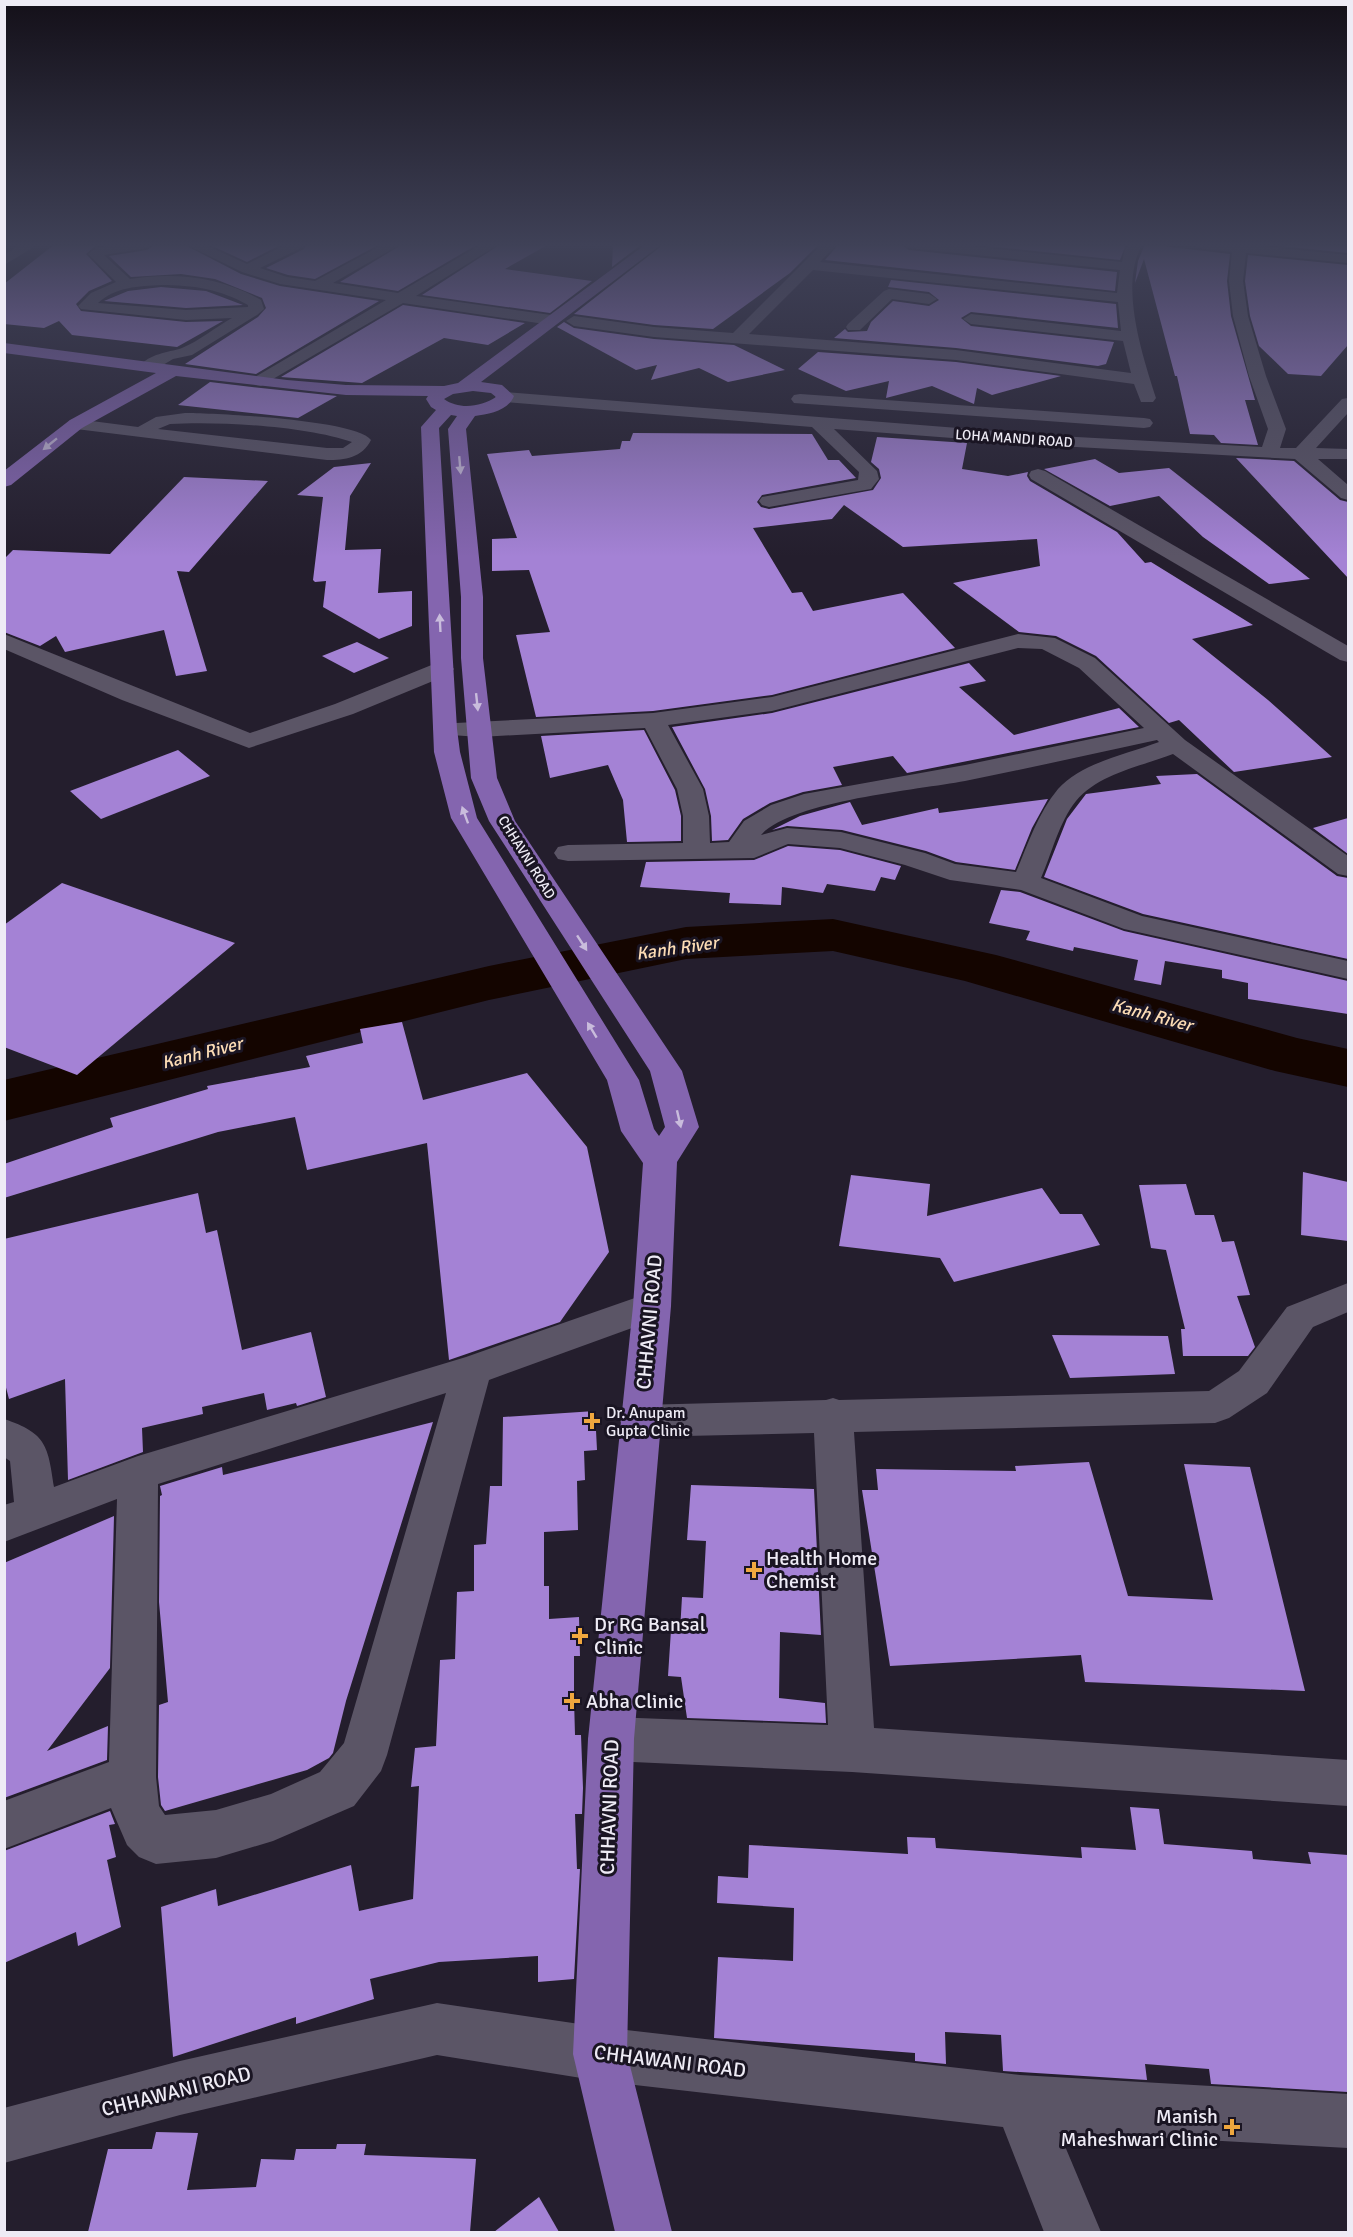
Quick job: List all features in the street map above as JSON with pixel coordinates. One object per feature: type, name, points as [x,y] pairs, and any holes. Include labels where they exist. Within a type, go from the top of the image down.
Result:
[{"type":"main road","points":[[6,348],[242,395],[329,403],[449,403],[503,386],[544,348]]},
{"type":"main road","points":[[514,348],[464,387],[430,426],[447,752],[464,818],[623,1080],[638,1131],[660,1162]]},
{"type":"main road","points":[[4,360],[128,378],[172,371],[449,403]]},
{"type":"main road","points":[[72,416],[150,375]]},
{"type":"main road","points":[[4,481],[72,416],[128,378]]},
{"type":"main road","points":[[464,387],[503,386]]},
{"type":"main road","name":"CHHAVNI ROAD","points":[[449,403],[457,429],[472,597],[472,658],[484,778],[502,821],[666,1071],[682,1127],[660,1162],[652,1306],[611,1739],[600,2054],[643,2232]]},
{"type":"main road","points":[[4,459],[22,444]]},
{"type":"main road","points":[[480,847],[514,838]]},
{"type":"street","points":[[150,375],[168,355],[186,352],[192,348]]},
{"type":"street","points":[[261,381],[316,348]]},
{"type":"street","points":[[871,348],[956,355],[1142,380]]},
{"type":"street","points":[[956,355],[958,348]]},
{"type":"street","points":[[1134,348],[1155,424],[1166,447]]},
{"type":"street","points":[[1250,348],[1264,398],[1277,429],[1269,453]]},
{"type":"street","points":[[172,371],[189,359],[186,352]]},
{"type":"street","name":"LOHA MANDI ROAD","points":[[503,386],[653,415],[680,412],[1058,441],[1269,453],[1348,454]]},
{"type":"street","points":[[787,398],[1155,424]]},
{"type":"street","points":[[1348,403],[1300,454],[1348,494]]},
{"type":"street","points":[[72,416],[141,433],[327,454],[345,454],[358,446],[362,440],[355,436],[324,431],[196,416],[158,421],[141,433]]},
{"type":"street","points":[[769,501],[842,490],[864,485],[869,479],[868,471],[818,423]]},
{"type":"street","points":[[1038,475],[1348,655]]},
{"type":"street","points":[[4,641],[130,695],[249,741],[344,709],[442,669]]},
{"type":"street","points":[[445,729],[480,730],[653,720],[772,704],[1018,641],[1047,643],[1087,663],[1169,738],[1348,868]]},
{"type":"street","points":[[653,720],[690,789],[696,816],[697,852]]},
{"type":"street","points":[[736,851],[753,827],[780,811],[813,800],[1169,738]]},
{"type":"street","points":[[1026,882],[1055,814],[1070,792],[1097,774],[1169,738]]},
{"type":"street","points":[[568,853],[754,850],[770,841],[787,836],[841,840],[915,859],[950,872],[1026,882],[1134,923],[1348,970]]},
{"type":"street","points":[[640,1421],[833,1414],[1215,1407],[1253,1382],[1300,1317],[1348,1297]]},
{"type":"street","points":[[4,1435],[28,1453],[20,1518],[138,1473],[472,1370],[652,1306]]},
{"type":"street","points":[[138,1473],[132,1777],[135,1812],[144,1828],[156,1840],[216,1834],[273,1817],[338,1789],[364,1755],[472,1370]]},
{"type":"street","points":[[833,1414],[852,1749]]},
{"type":"street","points":[[611,1739],[852,1749],[1348,1783]]},
{"type":"street","points":[[4,1825],[132,1777]]},
{"type":"street","name":"CHHAWANI ROAD","points":[[4,2136],[180,2088],[437,2029],[600,2054],[1020,2102],[1348,2121]]},
{"type":"street","points":[[1020,2102],[1072,2232]]},
{"type":"building","points":[[209,348],[299,348],[256,374],[185,364]]},
{"type":"building","points":[[329,348],[425,348],[362,383],[281,377]]},
{"type":"building","points":[[596,348],[741,348],[785,370],[728,382],[699,368],[651,380],[657,365],[636,370]]},
{"type":"building","points":[[959,348],[1112,348],[1106,364],[1098,366]]},
{"type":"building","points":[[1168,348],[1240,348],[1255,400],[1245,400],[1258,445],[1221,443],[1214,435],[1190,434],[1177,376],[1175,376]]},
{"type":"building","points":[[1261,348],[1345,348],[1321,376],[1288,374]]},
{"type":"building","points":[[818,352],[956,362],[1061,376],[992,395],[977,388],[974,404],[932,386],[886,398],[889,381],[846,391],[798,369]]},
{"type":"building","points":[[210,382],[337,396],[298,418],[178,405]]},
{"type":"building","points":[[633,433],[812,434],[828,460],[839,460],[856,478],[762,495],[757,502],[761,507],[769,509],[873,490],[881,478],[879,469],[871,462],[877,437],[967,443],[962,469],[1008,476],[1028,472],[1027,476],[1030,481],[1117,532],[1145,563],[1151,562],[1253,625],[1192,639],[1268,700],[1332,757],[1234,772],[1179,720],[1169,723],[1096,656],[1056,636],[1019,632],[953,583],[1040,566],[1037,539],[903,547],[844,505],[832,519],[753,528],[792,593],[802,592],[813,611],[903,593],[955,648],[772,695],[653,711],[536,717],[516,635],[550,632],[529,570],[492,571],[492,539],[517,538],[487,454],[529,450],[532,456],[620,449],[622,441],[630,441]]},
{"type":"building","points":[[1236,458],[1294,461],[1340,500],[1348,502],[1348,578]]},
{"type":"building","points":[[1095,459],[1119,473],[1169,468],[1310,579],[1269,584],[1203,537],[1159,496],[1110,506],[1044,469]]},
{"type":"building","points":[[371,463],[350,496],[345,550],[381,549],[378,593],[412,591],[412,626],[379,639],[323,607],[326,581],[315,582],[313,580],[323,497],[297,495],[334,467]]},
{"type":"building","points":[[184,477],[268,481],[189,572],[177,571],[207,671],[176,676],[164,630],[65,652],[56,636],[40,646],[4,632],[4,559],[13,550],[110,554]]},
{"type":"building","points":[[357,642],[389,658],[354,673],[322,656]]},
{"type":"building","points":[[969,663],[986,681],[959,687],[1014,735],[1119,708],[1139,727],[907,773],[893,756],[833,767],[842,785],[803,792],[770,803],[743,819],[728,840],[712,841],[711,816],[705,789],[672,727],[772,713]]},
{"type":"building","points":[[644,730],[675,790],[681,816],[681,841],[627,842],[623,800],[608,765],[550,778],[541,736]]},
{"type":"building","points":[[178,750],[210,776],[101,819],[70,791]]},
{"type":"building","points":[[1197,774],[1337,876],[1348,878],[1348,959],[1143,914],[1044,877],[1067,819],[1086,794],[1161,784],[1156,776]]},
{"type":"building","points":[[1048,799],[1032,828],[1015,870],[956,862],[926,851],[842,830],[787,826],[772,830],[800,816],[850,802],[862,825],[938,808],[939,813]]},
{"type":"building","points":[[1348,818],[1348,854],[1313,828]]},
{"type":"building","points":[[788,846],[840,850],[901,866],[895,880],[881,877],[875,891],[827,884],[823,893],[782,887],[781,905],[729,903],[730,893],[640,887],[646,862],[754,860]]},
{"type":"building","points":[[62,883],[235,943],[77,1075],[4,1047],[4,925]]},
{"type":"building","points":[[1001,890],[1020,892],[1124,931],[1348,981],[1348,1014],[1248,999],[1248,983],[1222,978],[1222,970],[1165,961],[1161,985],[1134,980],[1138,960],[1074,947],[1073,951],[1026,940],[1030,931],[989,923]]},
{"type":"building","points":[[402,1022],[423,1100],[527,1073],[587,1147],[609,1252],[560,1322],[449,1360],[427,1143],[307,1170],[295,1117],[218,1132],[4,1198],[4,1164],[113,1127],[110,1118],[208,1089],[207,1086],[310,1067],[306,1056],[363,1043],[360,1029]]},
{"type":"building","points":[[1303,1172],[1348,1182],[1348,1241],[1301,1235]]},
{"type":"building","points":[[851,1175],[930,1184],[927,1216],[1042,1188],[1060,1214],[1082,1214],[1100,1245],[954,1282],[940,1258],[839,1246]]},
{"type":"building","points":[[1186,1184],[1195,1215],[1214,1215],[1222,1242],[1234,1241],[1250,1295],[1237,1296],[1255,1347],[1248,1356],[1183,1356],[1181,1329],[1185,1329],[1166,1250],[1151,1248],[1139,1185]]},
{"type":"building","points":[[198,1193],[206,1233],[217,1230],[242,1350],[311,1332],[326,1397],[297,1406],[296,1403],[267,1410],[264,1393],[202,1407],[203,1414],[142,1428],[143,1452],[68,1480],[65,1379],[9,1399],[4,1380],[4,1239]]},
{"type":"building","points":[[1052,1335],[1168,1336],[1175,1374],[1070,1378]]},
{"type":"building","points":[[595,1411],[597,1450],[584,1451],[585,1480],[577,1481],[578,1530],[544,1532],[544,1586],[549,1586],[549,1619],[579,1617],[580,1656],[574,1656],[574,1699],[575,1735],[581,1735],[583,1788],[582,1814],[575,1814],[577,1869],[580,1869],[574,1979],[538,1982],[538,1956],[439,1962],[370,1979],[374,1999],[296,2024],[296,2017],[173,2057],[161,1907],[216,1889],[218,1906],[351,1865],[359,1911],[413,1899],[419,1786],[411,1787],[415,1748],[436,1746],[440,1660],[455,1659],[457,1592],[474,1591],[474,1545],[486,1544],[490,1486],[502,1486],[503,1417]]},
{"type":"building","points":[[433,1422],[346,1701],[333,1753],[329,1758],[307,1770],[165,1811],[161,1805],[158,1777],[159,1705],[168,1702],[159,1602],[160,1496],[162,1495],[160,1486],[222,1467],[223,1475]]},
{"type":"building","points":[[1089,1462],[1128,1596],[1213,1600],[1184,1464],[1250,1467],[1305,1691],[1085,1682],[1081,1655],[890,1666],[862,1490],[878,1490],[876,1469],[1016,1471],[1015,1466]]},
{"type":"building","points":[[691,1485],[814,1489],[821,1635],[780,1632],[779,1698],[825,1703],[826,1723],[687,1718],[681,1677],[668,1676],[671,1630],[680,1631],[682,1597],[703,1598],[706,1541],[687,1540]]},
{"type":"building","points":[[114,1516],[110,1668],[47,1751],[108,1726],[107,1760],[4,1798],[4,1563]]},
{"type":"building","points":[[1130,1807],[1159,1809],[1164,1844],[1252,1851],[1253,1859],[1311,1864],[1308,1852],[1348,1855],[1348,2092],[1211,2084],[1209,2069],[1145,2064],[1147,2080],[1003,2071],[1001,2035],[945,2032],[946,2064],[915,2061],[915,2053],[714,2038],[718,1957],[793,1961],[794,1908],[717,1903],[718,1876],[748,1878],[749,1845],[908,1854],[907,1837],[935,1838],[936,1848],[1082,1858],[1081,1847],[1136,1850]]},
{"type":"building","points":[[110,1811],[115,1824],[109,1825],[116,1857],[107,1860],[121,1927],[78,1946],[76,1932],[4,1963],[4,1851]]},
{"type":"building","points":[[156,2132],[198,2133],[187,2190],[256,2187],[261,2159],[294,2160],[296,2149],[336,2149],[337,2144],[366,2144],[364,2155],[476,2159],[470,2232],[88,2232],[108,2149],[152,2149]]},
{"type":"building","points":[[539,2197],[559,2232],[494,2232]]},
{"type":"waterway","name":"Kanh River","points":[[4,1101],[489,983],[686,943],[833,935],[976,967],[1296,1057],[1348,1068]]},
{"type":"place","name":"Dr. Anupam Gupta Clinic","points":[[592,1421]]},
{"type":"place","name":"Health Home Chemist","points":[[754,1570]]},
{"type":"place","name":"Dr RG Bansal Clinic","points":[[580,1636]]},
{"type":"place","name":"Abha Clinic","points":[[572,1701]]},
{"type":"place","name":"Manish Maheshwari Clinic","points":[[1232,2127]]}]
